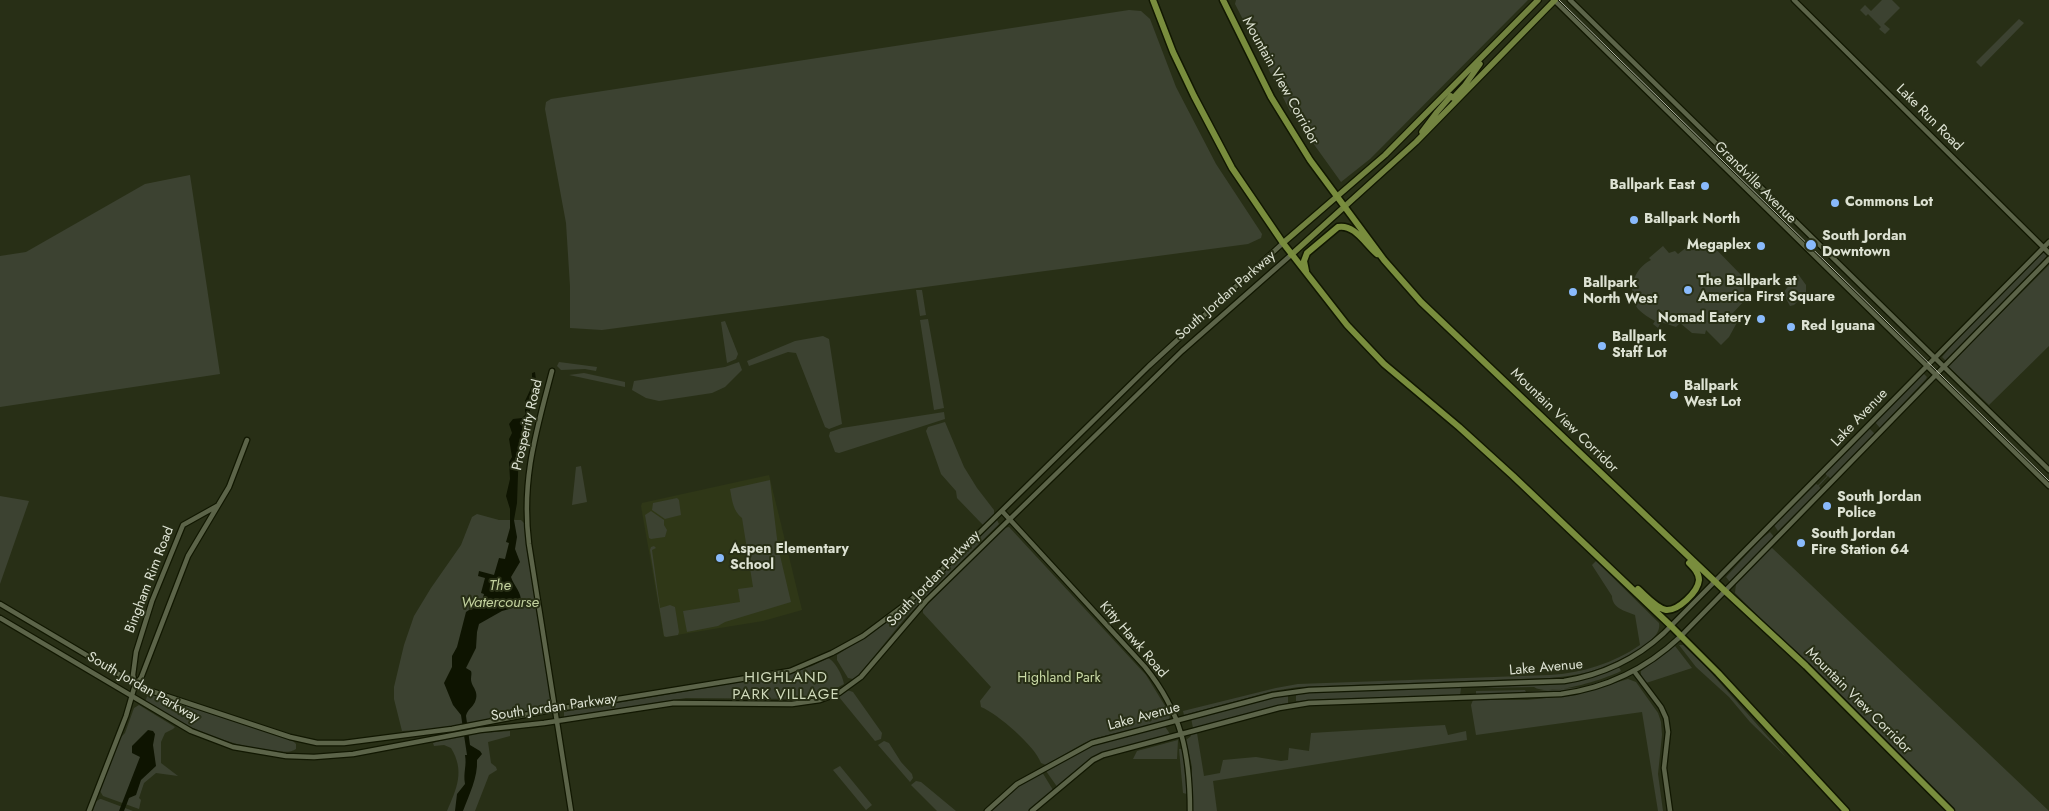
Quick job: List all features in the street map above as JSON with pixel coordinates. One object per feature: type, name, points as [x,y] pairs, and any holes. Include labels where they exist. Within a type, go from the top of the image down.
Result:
[{"type":"highway","points":[[1153,0],[1173,52],[1215,138],[1232,168],[1291,255],[1347,325],[1384,364],[1459,427],[1671,626],[1718,673],[1846,811]]},
{"type":"highway","name":"Mountain View Corridor","points":[[1223,0],[1276,106],[1310,160],[1384,260],[1421,302],[1724,591],[1806,666],[1951,811]]},
{"type":"highway","points":[[1312,282],[1305,269],[1305,256],[1338,227],[1352,229],[1384,260]]},
{"type":"highway","points":[[1606,564],[1658,606],[1666,610],[1679,606],[1696,590],[1698,584],[1698,576],[1694,568],[1631,508],[1608,479]]},
{"type":"main road","name":"South Jordan Parkway","points":[[1291,255],[1416,142],[1489,52],[1538,0]]},
{"type":"main road","name":"South Jordan Parkway","points":[[1283,244],[1452,97],[1554,0]]},
{"type":"street","name":"Grandville Avenue","points":[[1554,0],[2049,486]]},
{"type":"street","name":"Grandville Avenue","points":[[1570,0],[2049,470]]},
{"type":"street","name":"Lake Run Road","points":[[1794,0],[2049,253]]},
{"type":"street","name":"Lake Avenue","points":[[987,811],[1016,784],[1087,745],[1273,695],[1303,690],[1542,682],[1579,678],[1600,672],[1633,657],[1652,644],[1671,626],[2049,242]]},
{"type":"street","name":"South Jordan Parkway","points":[[0,618],[176,723],[205,737],[242,749],[286,756],[314,757],[353,754],[554,710],[765,676],[804,666],[863,636],[898,611],[1190,328],[1283,244]]},
{"type":"street","name":"South Jordan Parkway","points":[[480,727],[557,721],[682,703],[799,703],[832,696],[846,688],[861,677],[922,606],[1204,331],[1291,255]]},
{"type":"street","name":"Lake Avenue","points":[[1032,811],[1099,757],[1292,705],[1561,694],[1597,687],[1634,671],[1659,655],[1680,637],[2049,259]]},
{"type":"street","name":"Prosperity Road","points":[[552,371],[530,456],[526,507],[529,544],[571,811]]},
{"type":"street","name":"Bingham Rim Road","points":[[135,685],[141,678],[188,556],[233,480],[247,440]]},
{"type":"street","name":"Bingham Rim Road","points":[[89,811],[132,697],[135,685],[133,675],[136,652],[154,596],[183,525],[195,516],[212,510],[220,503]]},
{"type":"street","name":"Kitty Hawk Road","points":[[1002,511],[1144,667],[1164,696],[1176,720],[1189,766],[1190,811]]},
{"type":"street","name":"South Jordan Parkway","points":[[0,604],[135,685],[273,732],[312,742],[344,743],[452,732]]},
{"type":"street","points":[[1634,671],[1661,707],[1666,718],[1668,732],[1664,768],[1670,811]]},
{"type":"shaded area","name":"Aspen Elementary School","points":[[769,475],[802,610],[763,621],[664,637],[642,503]]},
{"type":"green space","points":[[1236,0],[1528,0],[1370,159],[1341,182],[1290,111],[1235,4]]},
{"type":"green space","points":[[1882,0],[1892,0],[1900,8],[1884,24],[1890,29],[1885,34],[1868,14],[1866,16],[1860,10],[1865,5],[1871,11]]},
{"type":"green space","points":[[1129,10],[1141,11],[1150,19],[1176,87],[1216,164],[1262,234],[1261,238],[1248,244],[602,330],[570,328],[570,286],[566,223],[545,109],[546,102],[551,99]]},
{"type":"green space","points":[[2019,19],[2024,23],[1981,67],[1976,62]]},
{"type":"green space","points":[[190,175],[220,374],[0,407],[0,256],[26,252],[145,184]]},
{"type":"green space","name":"The Ballpark at America First Square","points":[[1710,243],[1744,278],[1744,301],[1732,314],[1740,317],[1729,337],[1721,345],[1706,330],[1705,334],[1692,333],[1680,323],[1676,327],[1661,322],[1658,328],[1653,324],[1655,321],[1638,309],[1632,295],[1633,282],[1636,275],[1651,260],[1649,258],[1663,246],[1669,253],[1675,251],[1678,254],[1687,247]]},
{"type":"green space","points":[[2043,251],[2047,256],[1946,361],[1942,357],[1964,331]]},
{"type":"green space","points":[[2049,265],[2049,346],[1989,405],[1948,366]]},
{"type":"green space","points":[[1798,274],[1806,285],[1806,293],[1794,305],[1790,306],[1783,293]]},
{"type":"green space","points":[[916,290],[922,290],[926,315],[920,316]]},
{"type":"green space","points":[[928,319],[944,408],[934,410],[920,320]]},
{"type":"green space","points":[[725,321],[738,354],[736,359],[727,363],[721,322]]},
{"type":"green space","points":[[823,336],[829,339],[842,424],[829,429],[825,427],[796,353],[788,352],[749,366],[747,361],[795,341]]},
{"type":"green space","points":[[559,362],[597,367],[596,371],[585,369],[561,370],[557,366]]},
{"type":"green space","points":[[739,362],[742,370],[725,387],[712,393],[659,401],[646,398],[632,390],[634,381],[725,367]]},
{"type":"green space","points":[[584,373],[625,382],[625,387],[569,375]]},
{"type":"green space","points":[[1923,373],[1927,377],[1926,379],[1880,428],[1875,422]]},
{"type":"green space","points":[[944,412],[945,419],[839,453],[835,452],[829,436],[830,432],[842,428]]},
{"type":"green space","points":[[945,422],[964,467],[994,510],[994,515],[983,525],[957,498],[956,491],[941,474],[926,431],[928,427]]},
{"type":"green space","points":[[1869,428],[1875,434],[1831,479],[1828,476],[1819,486],[1821,489],[1778,531],[1774,525],[1816,484],[1818,485],[1827,476],[1825,473]]},
{"type":"green space","points":[[581,466],[587,502],[572,505],[576,467]]},
{"type":"green space","points":[[770,480],[778,547],[791,602],[725,622],[718,626],[687,632],[683,611],[740,602],[738,589],[753,587],[742,518],[735,509],[730,489]]},
{"type":"green space","points":[[0,496],[29,501],[0,584]]},
{"type":"green space","points":[[677,498],[681,515],[665,519],[652,510],[653,503]]},
{"type":"green space","points":[[651,511],[664,520],[667,530],[665,537],[649,538],[645,515]]},
{"type":"green space","points":[[477,514],[499,520],[521,520],[525,524],[527,552],[537,606],[551,705],[547,709],[534,710],[479,723],[481,733],[510,731],[510,736],[488,742],[491,763],[497,770],[489,775],[475,811],[447,811],[458,779],[458,764],[451,748],[444,745],[434,746],[433,743],[453,737],[451,728],[402,731],[394,699],[394,687],[404,645],[414,616],[461,545],[472,517]]},
{"type":"green space","points":[[995,520],[999,524],[906,617],[858,676],[853,679],[848,678],[837,660],[837,655],[895,617]]},
{"type":"green space","name":"Highland Park","points":[[1009,527],[1146,675],[1170,714],[1169,720],[1096,738],[1046,765],[1041,763],[1031,748],[1015,731],[997,716],[981,707],[980,701],[991,687],[923,613],[923,609],[1004,528]]},
{"type":"green space","points":[[1770,532],[1775,538],[1730,582],[1726,577],[1761,539]]},
{"type":"green space","points":[[654,546],[656,548],[652,550],[660,608],[670,605],[675,607],[678,635],[664,636],[650,550]]},
{"type":"green space","points":[[1771,547],[2049,811],[1954,811],[1735,593],[1736,584]]},
{"type":"green space","points":[[1596,561],[1659,623],[1658,631],[1652,639],[1632,654],[1589,672],[1550,678],[1298,687],[1273,691],[1184,715],[1183,711],[1298,684],[1550,675],[1574,672],[1609,662],[1640,645],[1635,615],[1614,603],[1612,596],[1592,565]]},
{"type":"green space","points":[[1679,645],[1683,645],[1706,667],[1786,757],[1750,722],[1729,697],[1696,667]]},
{"type":"green space","points":[[1675,646],[1692,668],[1646,683],[1641,675],[1641,671]]},
{"type":"green space","points":[[828,658],[838,669],[844,684],[828,693],[805,699],[686,698],[564,717],[564,712],[789,674]]},
{"type":"green space","points":[[1619,667],[1621,671],[1609,676],[1563,689],[1541,690],[1534,687],[1483,688],[1572,682]]},
{"type":"green space","points":[[1617,676],[1591,687],[1572,690],[1529,694],[1476,695],[1476,691],[1525,690],[1526,692],[1583,687]]},
{"type":"green space","points":[[1628,679],[1636,682],[1658,713],[1661,722],[1662,735],[1658,774],[1663,811],[1658,811],[1642,712],[1476,735],[1471,705],[1473,700],[1527,700],[1574,695]]},
{"type":"green space","points":[[1461,688],[1460,696],[1296,701],[1296,694],[1309,692]]},
{"type":"green space","points":[[847,690],[853,692],[882,733],[881,739],[875,741],[839,697]]},
{"type":"green space","points":[[148,694],[193,707],[293,741],[296,744],[296,749],[280,751],[236,744],[220,739],[175,719],[145,702]]},
{"type":"green space","points":[[1288,694],[1288,703],[1193,728],[1191,718]]},
{"type":"green space","points":[[139,705],[175,727],[165,733],[161,742],[161,763],[178,776],[156,773],[144,783],[139,798],[141,800],[139,809],[103,796],[100,791],[119,739],[125,733],[134,708]]},
{"type":"green space","points":[[1164,725],[1170,734],[1104,753],[1058,788],[1046,771],[1094,744]]},
{"type":"green space","points":[[1445,725],[1448,735],[1466,731],[1467,740],[1213,781],[1217,811],[1193,811],[1192,809],[1192,767],[1186,740],[1191,736],[1190,734],[1197,733],[1204,776],[1220,773],[1223,760],[1256,757],[1281,761],[1288,760],[1289,748],[1309,751],[1311,733]]},
{"type":"green space","points":[[1178,740],[1177,759],[1133,759],[1137,751]]},
{"type":"green space","points":[[884,741],[889,743],[901,762],[912,774],[913,778],[910,782],[878,745]]},
{"type":"green space","points":[[1179,749],[1182,749],[1183,754],[1187,794],[1183,793]]},
{"type":"green space","points":[[840,766],[872,805],[866,810],[833,770]]},
{"type":"green space","points":[[1042,772],[1053,790],[1030,811],[989,811],[1014,788]]},
{"type":"green space","points":[[916,781],[921,782],[956,811],[937,811],[911,785]]},
{"type":"green space","points":[[100,799],[133,811],[93,811],[95,802]]},
{"type":"water","name":"The Watercourse","points":[[535,372],[537,389],[530,400],[530,417],[522,433],[519,447],[517,503],[514,520],[517,537],[515,549],[520,562],[511,577],[519,592],[521,604],[520,606],[502,611],[479,624],[476,648],[466,668],[471,671],[471,682],[476,692],[476,698],[466,716],[470,745],[482,754],[477,760],[475,779],[463,811],[455,811],[457,794],[465,784],[465,755],[467,755],[461,715],[453,705],[444,683],[452,667],[452,656],[457,647],[466,612],[472,608],[480,609],[484,594],[481,593],[485,578],[478,576],[479,571],[494,575],[499,558],[505,559],[509,543],[506,542],[510,528],[510,509],[506,496],[510,479],[509,462],[512,457],[509,439],[512,433],[509,424],[513,419],[522,418],[525,415],[525,401],[532,386],[532,373]]},
{"type":"water","points":[[148,730],[153,731],[155,734],[153,745],[156,766],[141,780],[136,795],[129,798],[124,811],[119,811],[140,757],[132,753],[132,746]]},
{"type":"tram line","points":[[1559,0],[2049,481]]},
{"type":"place","name":"Ballpark East","points":[[1705,186]]},
{"type":"place","name":"Commons Lot","points":[[1835,203]]},
{"type":"place","name":"Ballpark North","points":[[1634,220]]},
{"type":"place","name":"South Jordan Downtown","points":[[1811,245]]},
{"type":"place","name":"Megaplex","points":[[1761,246]]},
{"type":"place","name":"The Ballpark at America First Square","points":[[1688,290]]},
{"type":"place","name":"Ballpark North West","points":[[1573,292]]},
{"type":"place","name":"Nomad Eatery","points":[[1761,319]]},
{"type":"place","name":"Red Iguana","points":[[1791,327]]},
{"type":"place","name":"Ballpark Staff Lot","points":[[1602,346]]},
{"type":"place","name":"Ballpark West Lot","points":[[1674,395]]},
{"type":"place","name":"South Jordan Police","points":[[1827,506]]},
{"type":"place","name":"South Jordan Fire Station 64","points":[[1801,543]]},
{"type":"place","name":"Aspen Elementary School","points":[[720,558]]},
{"type":"district","name":"HIGHLAND PARK VILLAGE","points":[[786,686]]}]
